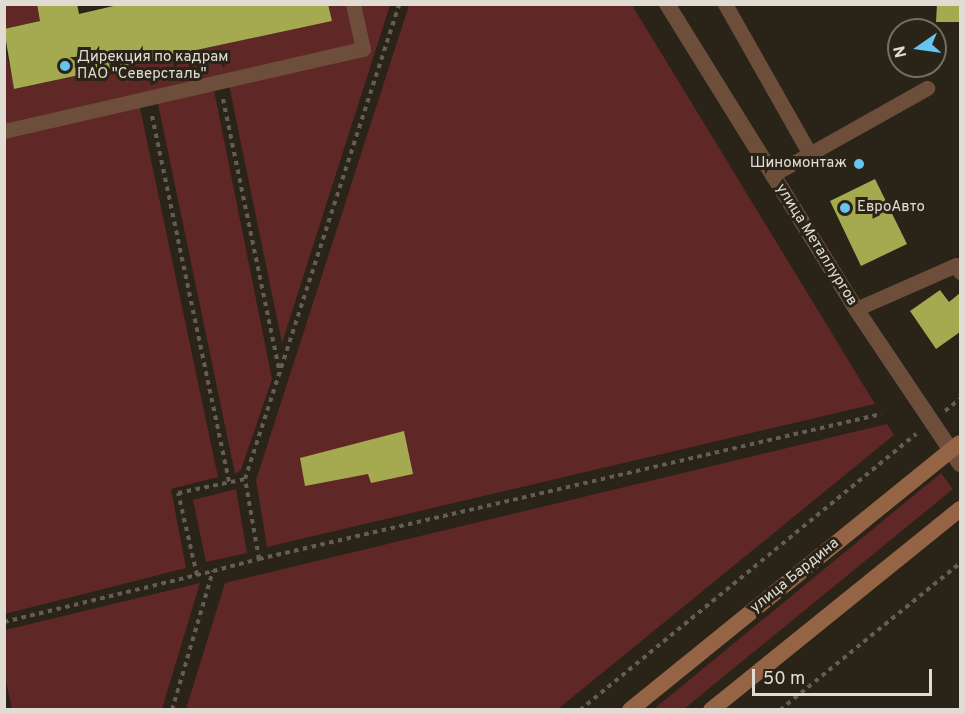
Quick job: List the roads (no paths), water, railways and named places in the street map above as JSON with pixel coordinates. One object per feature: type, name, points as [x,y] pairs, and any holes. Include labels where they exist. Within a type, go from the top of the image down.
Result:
[{"type":"main road","name":"улица Бардина","points":[[630,710],[957,453]]},
{"type":"main road","points":[[711,710],[960,509]]},
{"type":"street","name":"улица Металлургов","points":[[667,4],[929,423],[957,453]]},
{"type":"lane","points":[[4,131],[219,80],[363,49],[353,4]]},
{"type":"lane","points":[[725,4],[810,154]]},
{"type":"lane","points":[[772,175],[927,88]]},
{"type":"lane","points":[[856,309],[956,265],[960,272]]},
{"type":"place","name":"Дирекция по кадрам ПАО \"Северсталь\"","points":[[65,66]]},
{"type":"place","name":"Шиномонтаж","points":[[859,164]]},
{"type":"place","name":"ЕвроАвто","points":[[845,208]]}]
